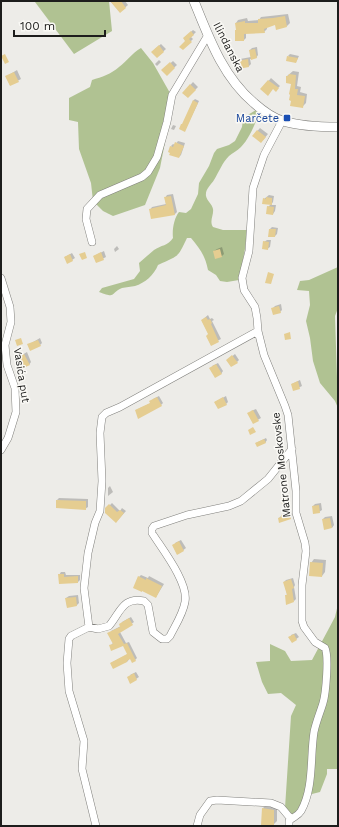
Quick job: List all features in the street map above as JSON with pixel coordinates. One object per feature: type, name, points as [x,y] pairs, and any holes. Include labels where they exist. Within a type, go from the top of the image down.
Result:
[{"type":"street","name":"Ilindanska","points":[[194,1],[225,71],[238,88],[263,111],[282,121],[306,125],[338,127]]},
{"type":"street","points":[[92,242],[86,219],[87,209],[100,195],[142,177],[148,172],[157,157],[167,122],[172,95],[208,35]]},
{"type":"street","name":"Matrone Moskovske","points":[[282,121],[264,155],[253,188],[249,252],[242,278],[244,290],[254,307],[264,355],[286,406],[288,415],[296,491],[296,513],[306,551],[302,585],[302,621],[304,627],[315,642],[325,648],[328,658],[324,701],[318,714],[314,733],[309,785],[301,810],[297,816],[289,821],[289,826]]},
{"type":"street","name":"Vasića put","points":[[1,278],[10,307],[11,322],[5,345],[7,365],[15,388],[16,412],[8,438],[1,450]]},
{"type":"street","points":[[89,627],[84,588],[88,553],[95,522],[100,511],[102,481],[100,420],[106,413],[120,407],[258,331]]},
{"type":"street","points":[[96,826],[82,769],[84,741],[69,691],[67,663],[69,639],[71,636],[89,627],[98,629],[109,626],[124,605],[128,602],[141,600],[148,605],[153,632],[162,639],[167,639],[170,636],[185,604],[185,589],[181,579],[152,532],[152,529],[154,526],[187,515],[229,506],[241,501],[268,479],[292,449]]},
{"type":"street","points":[[197,826],[200,816],[210,801],[217,800],[271,803],[281,807],[291,819]]},
{"type":"green space","points":[[109,1],[112,31],[74,54],[35,2]]},
{"type":"green space","points":[[141,48],[153,63],[170,93],[167,132],[160,168],[145,205],[113,216],[103,211],[93,201],[91,183],[79,149],[78,122],[69,120],[69,98],[90,87],[92,80],[106,75],[122,65]]},
{"type":"green space","points":[[256,110],[260,112],[247,139],[241,147],[230,155],[222,165],[207,189],[206,194],[213,209],[211,222],[213,227],[223,230],[247,230],[239,280],[227,282],[220,281],[216,275],[208,270],[202,252],[191,238],[187,238],[177,256],[158,265],[152,275],[142,283],[135,286],[122,288],[111,295],[99,292],[102,288],[134,279],[140,271],[139,263],[154,250],[171,241],[173,238],[173,228],[176,217],[179,212],[186,213],[191,209],[198,194],[199,183],[209,166],[214,153],[217,149],[229,145],[235,141],[242,127],[243,119]]},
{"type":"green space","points":[[338,267],[338,308],[335,316],[338,408],[335,401],[320,383],[313,361],[306,321],[310,305],[309,291],[297,290],[300,281],[309,280]]},
{"type":"green space","points":[[338,604],[338,769],[327,769],[327,774],[320,792],[304,796],[298,812],[294,816],[285,808],[291,716],[296,705],[281,693],[268,694],[262,682],[256,662],[270,661],[270,644],[285,651],[291,661],[312,660],[335,617]]},
{"type":"building","points":[[110,1],[121,1],[126,8],[120,13]]},
{"type":"building","points":[[285,16],[287,27],[276,30],[275,25],[264,29],[265,33],[244,34],[244,41],[235,41],[235,23],[245,21],[245,23],[258,23],[258,19]]},
{"type":"building","points":[[191,31],[194,35],[189,39],[192,42],[183,50],[179,47],[185,41],[183,38]]},
{"type":"building","points":[[159,45],[164,52],[157,58],[151,52]]},
{"type":"building","points":[[255,49],[257,58],[251,60],[249,50]]},
{"type":"building","points":[[5,54],[9,62],[5,64],[1,56]]},
{"type":"building","points":[[287,56],[298,58],[296,63],[286,61]]},
{"type":"building","points":[[248,59],[249,67],[238,69],[237,61]]},
{"type":"building","points":[[170,62],[175,68],[167,76],[161,70]]},
{"type":"building","points":[[14,72],[19,82],[10,86],[5,76]]},
{"type":"building","points":[[289,74],[296,75],[295,89],[298,89],[297,95],[305,96],[303,108],[290,106],[291,101],[289,100],[289,94],[291,84],[286,83],[286,76]]},
{"type":"building","points":[[268,80],[279,88],[276,92],[273,89],[268,96],[260,89]]},
{"type":"building","points":[[190,84],[196,90],[188,98],[182,93]]},
{"type":"building","points":[[193,100],[198,103],[185,132],[179,129]]},
{"type":"building","points":[[257,130],[266,137],[261,143],[252,136]]},
{"type":"building","points":[[175,142],[184,146],[179,158],[169,155],[170,153],[168,152],[170,146],[173,147]]},
{"type":"building","points":[[171,196],[175,215],[151,219],[149,209],[166,205],[164,197]]},
{"type":"building","points":[[266,197],[272,198],[272,205],[262,204],[263,198],[266,199]]},
{"type":"building","points":[[267,206],[274,207],[273,215],[266,214]]},
{"type":"building","points":[[269,229],[276,229],[275,237],[268,237]]},
{"type":"building","points":[[263,241],[269,242],[268,250],[262,249]]},
{"type":"building","points":[[220,249],[222,257],[215,259],[213,251]]},
{"type":"building","points":[[85,252],[87,258],[82,260],[79,254]]},
{"type":"building","points":[[101,252],[104,260],[96,263],[93,256]]},
{"type":"building","points":[[70,254],[73,261],[67,264],[64,257]]},
{"type":"building","points":[[268,272],[274,274],[271,284],[265,283]]},
{"type":"building","points":[[279,306],[281,313],[273,315],[271,308]]},
{"type":"building","points":[[206,317],[208,320],[210,319],[219,342],[211,346],[206,336],[208,334],[201,320]]},
{"type":"building","points":[[290,332],[291,339],[285,340],[284,334]]},
{"type":"building","points":[[21,338],[23,344],[17,346],[15,340]]},
{"type":"building","points":[[38,340],[41,346],[30,351],[27,344]]},
{"type":"building","points":[[24,354],[30,365],[21,369],[15,358]]},
{"type":"building","points":[[232,355],[238,363],[231,367],[226,360]]},
{"type":"building","points":[[216,364],[222,374],[215,378],[209,368]]},
{"type":"building","points":[[298,381],[300,389],[293,391],[291,384]]},
{"type":"building","points":[[157,397],[162,406],[138,419],[135,410],[150,403],[149,401]]},
{"type":"building","points":[[223,397],[227,405],[218,409],[214,402]]},
{"type":"building","points":[[253,410],[259,421],[253,424],[247,413]]},
{"type":"building","points":[[253,427],[256,432],[250,435],[248,430]]},
{"type":"building","points":[[264,439],[266,443],[257,447],[255,443]]},
{"type":"building","points":[[287,497],[288,503],[282,504],[281,499]]},
{"type":"building","points":[[56,500],[86,501],[86,510],[56,508]]},
{"type":"building","points":[[109,504],[117,512],[120,510],[124,513],[116,523],[105,513],[105,508]]},
{"type":"building","points":[[319,505],[320,513],[313,514],[312,506]]},
{"type":"building","points":[[289,513],[291,519],[279,523],[278,518],[281,517],[281,515]]},
{"type":"building","points":[[330,518],[332,528],[324,530],[322,519]]},
{"type":"building","points":[[179,541],[184,551],[177,555],[172,545]]},
{"type":"building","points":[[310,562],[323,563],[322,577],[309,576]]},
{"type":"building","points":[[58,574],[64,574],[64,577],[78,576],[78,583],[59,584]]},
{"type":"building","points":[[138,576],[146,580],[146,578],[162,586],[156,598],[133,588]]},
{"type":"building","points":[[291,579],[294,588],[292,589],[294,602],[286,605],[285,595],[287,595],[283,582]]},
{"type":"building","points":[[76,597],[77,606],[67,608],[65,598]]},
{"type":"building","points":[[129,618],[133,625],[118,634],[124,644],[127,643],[136,661],[132,663],[130,659],[113,669],[110,663],[127,654],[123,646],[111,651],[109,645],[113,644],[107,633],[120,627],[119,624]]},
{"type":"building","points":[[294,634],[297,640],[292,643],[288,637]]},
{"type":"building","points":[[134,673],[137,680],[130,684],[127,677]]},
{"type":"building","points":[[262,808],[274,810],[274,826],[261,825]]},
{"type":"place","name":"Marčete","points":[[287,118]]}]
